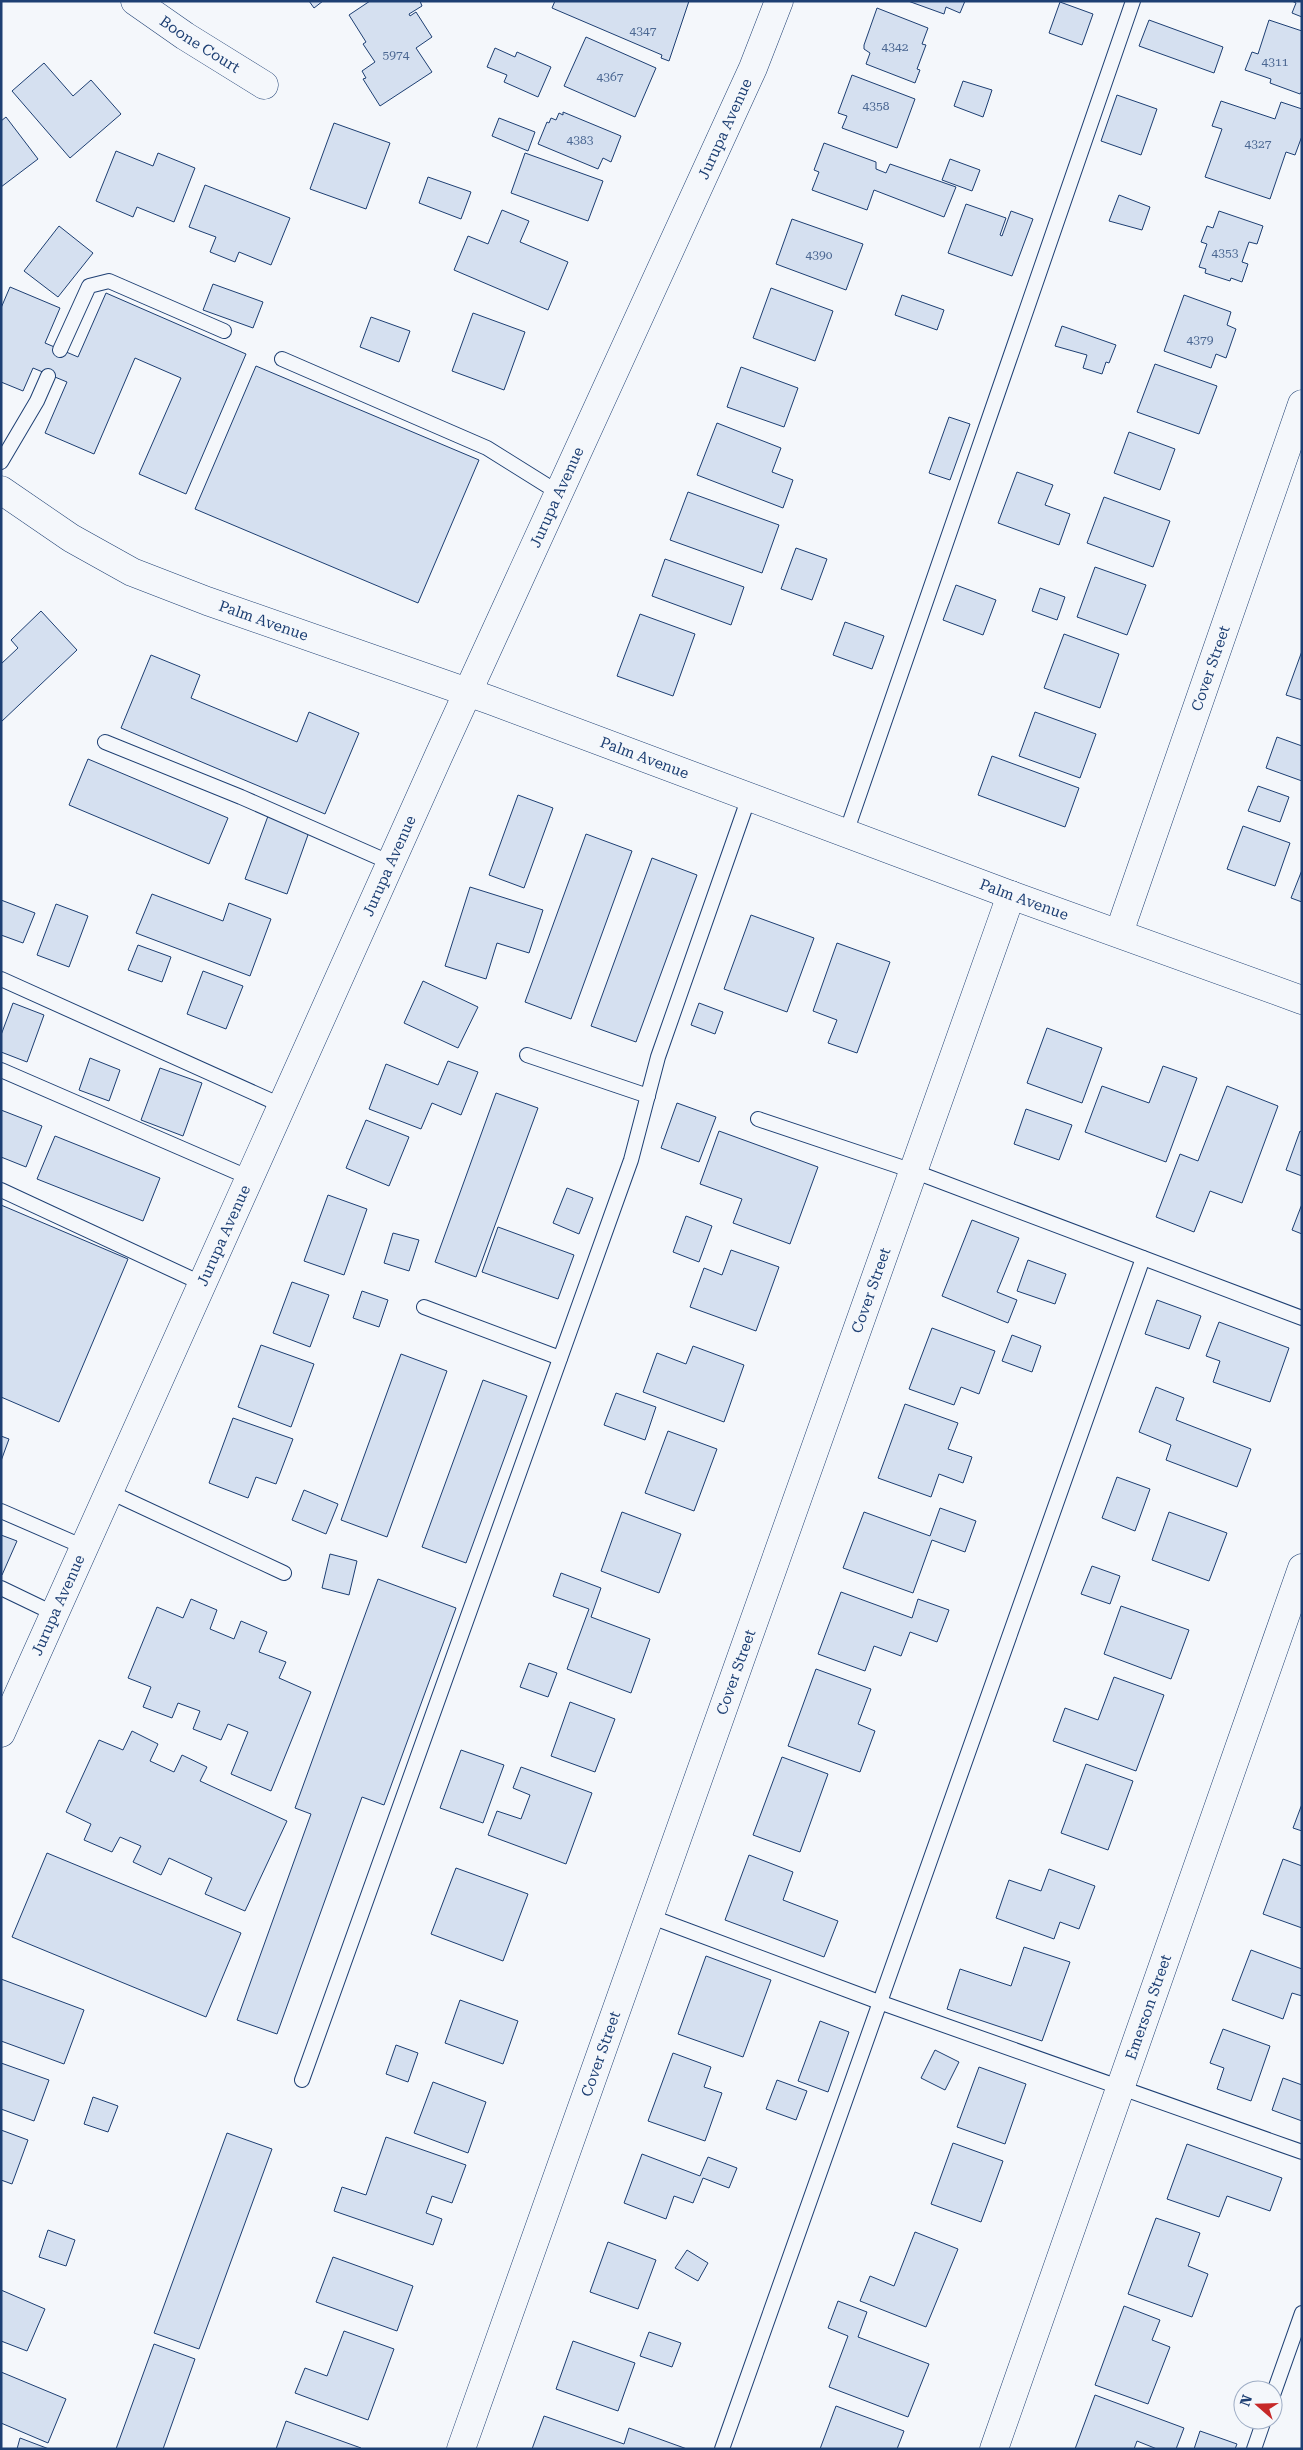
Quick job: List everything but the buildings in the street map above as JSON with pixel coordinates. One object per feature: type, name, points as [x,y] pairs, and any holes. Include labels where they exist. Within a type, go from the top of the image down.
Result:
[{"type":"street","name":"Boone Court","points":[[135,1],[185,36],[264,85]]},
{"type":"street","name":"Jurupa Avenue","points":[[1,1733],[468,692],[753,68],[779,1]]},
{"type":"street","name":"Cover Street","points":[[1119,933],[1302,404]]},
{"type":"street","name":"Palm Avenue","points":[[1,490],[71,538],[132,572],[207,601],[468,692],[1011,895],[1302,1000]]},
{"type":"street","name":"Cover Street","points":[[460,2449],[1011,895]]},
{"type":"street","name":"Emerson Street","points":[[994,2449],[1302,1568]]},
{"type":"lane","points":[[846,833],[1133,1]]},
{"type":"lane","points":[[60,350],[89,286],[109,281],[224,331]]},
{"type":"lane","points":[[282,359],[487,448],[559,493]]},
{"type":"lane","points":[[1,462],[37,401],[48,376]]},
{"type":"lane","points":[[105,742],[241,797],[391,864]]},
{"type":"lane","points":[[302,2080],[631,1160],[658,1057],[749,797]]},
{"type":"lane","points":[[1,979],[283,1106]]},
{"type":"lane","points":[[527,1055],[648,1096]]},
{"type":"lane","points":[[1,1070],[250,1178]]},
{"type":"lane","points":[[758,1119],[913,1171],[1302,1318]]},
{"type":"lane","points":[[1,1190],[203,1284]]},
{"type":"lane","points":[[722,2449],[1143,1258]]},
{"type":"lane","points":[[424,1307],[560,1358]]},
{"type":"lane","points":[[110,1492],[284,1574]]},
{"type":"lane","points":[[1,1511],[84,1547]]},
{"type":"lane","points":[[1,1588],[54,1614]]},
{"type":"lane","points":[[649,1916],[880,2002],[1302,2152]]},
{"type":"lane","points":[[1278,2380],[1302,2313]]},
{"type":"lane","points":[[1254,2449],[1261,2430]]}]
